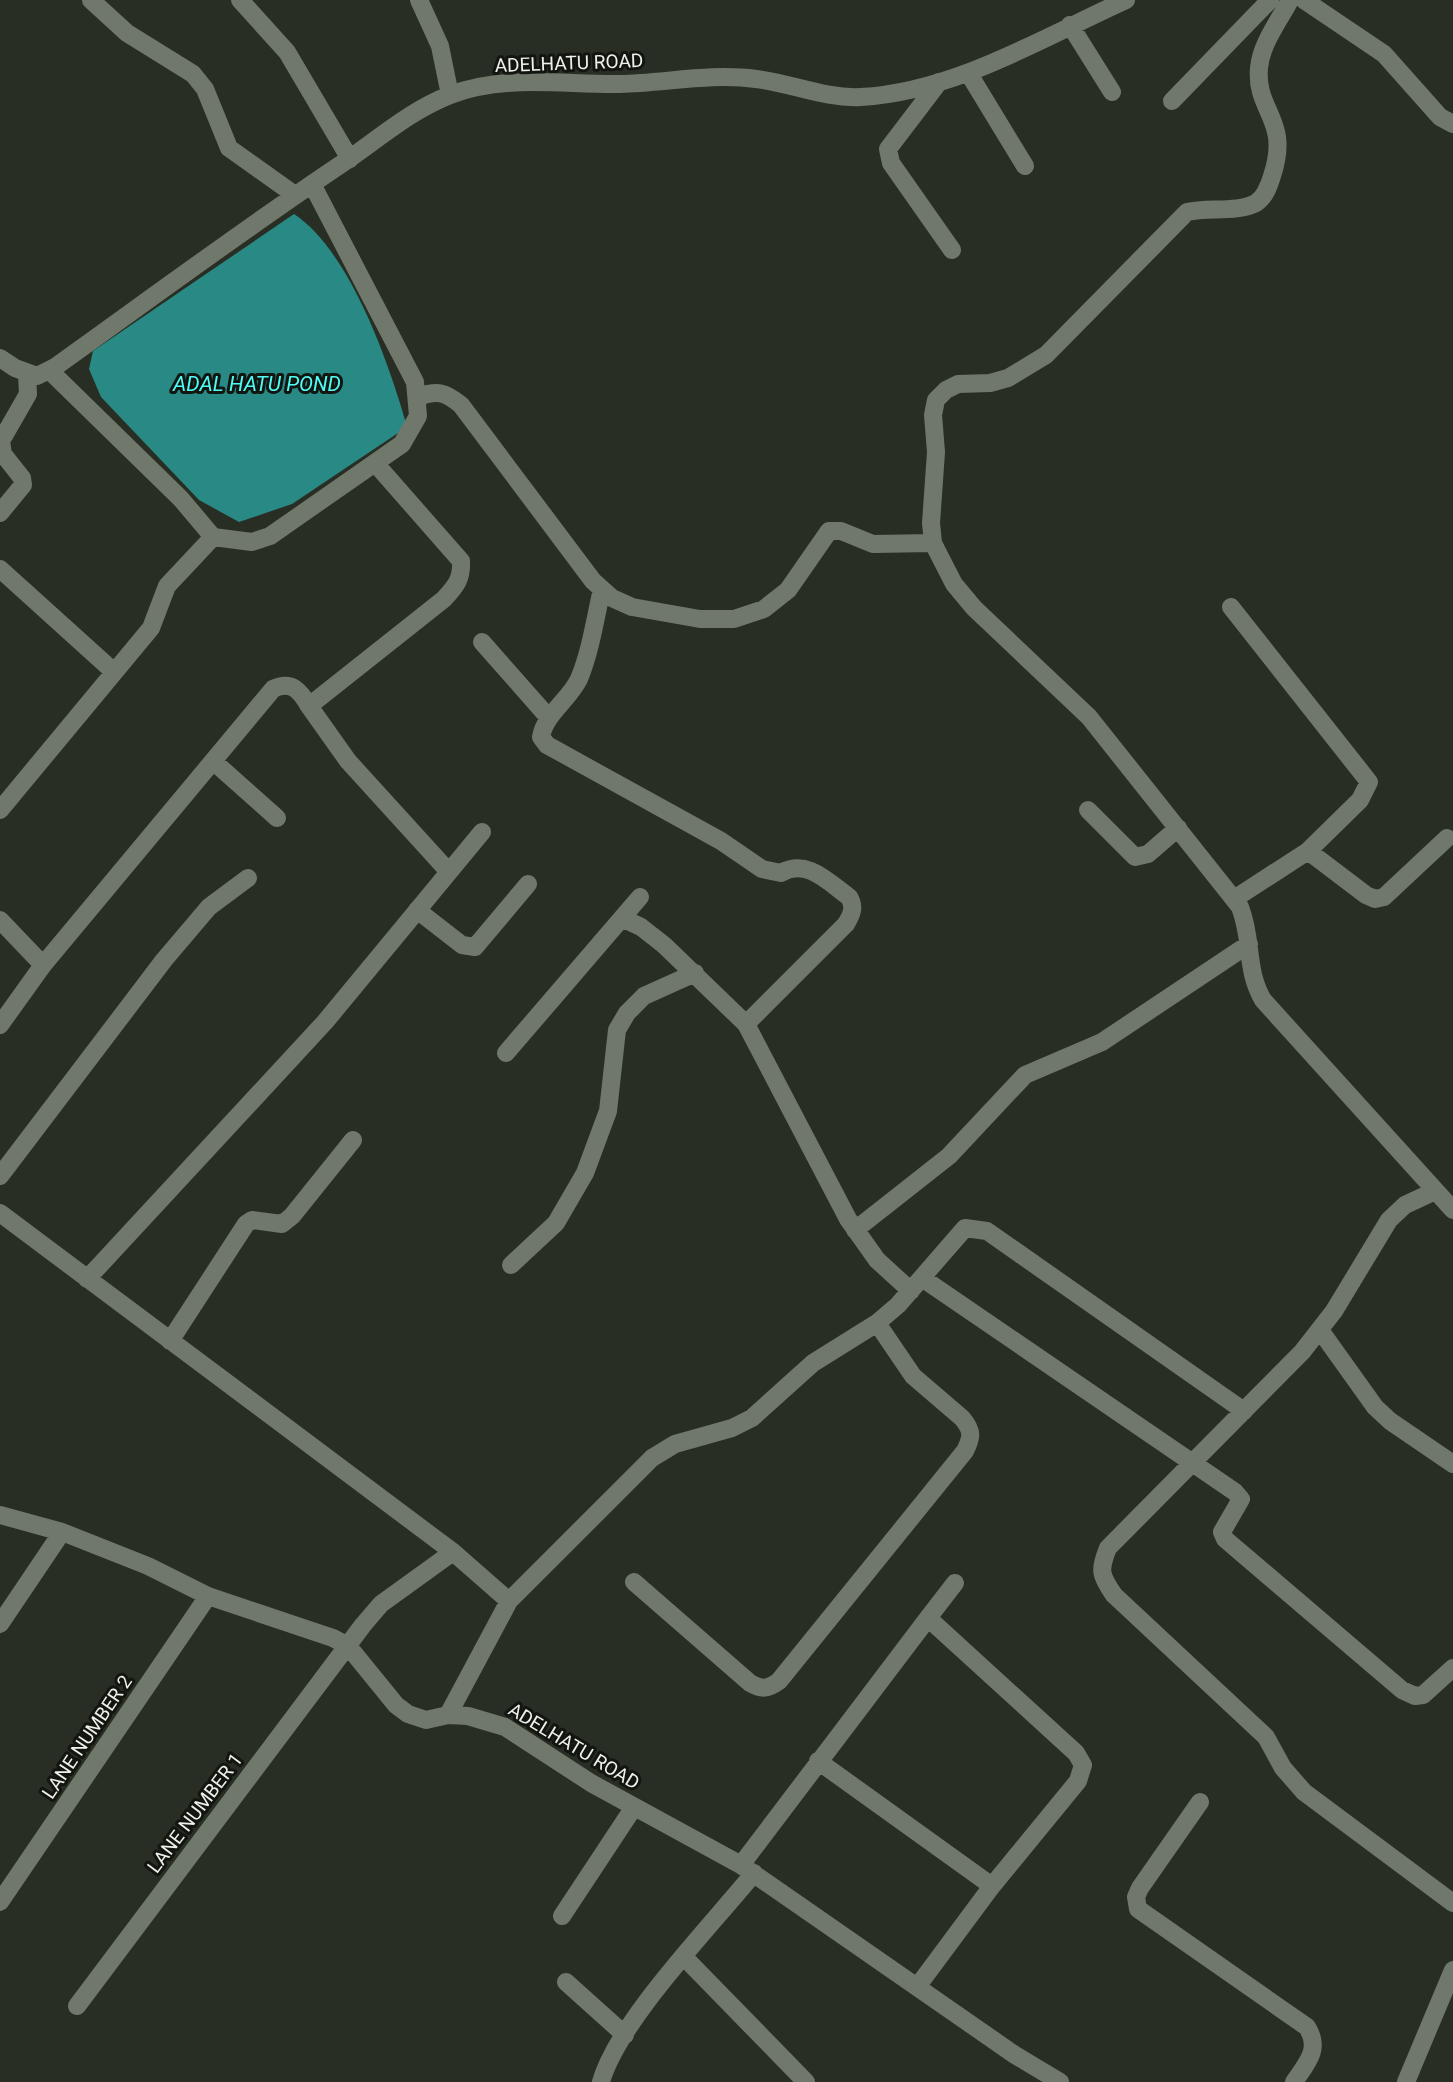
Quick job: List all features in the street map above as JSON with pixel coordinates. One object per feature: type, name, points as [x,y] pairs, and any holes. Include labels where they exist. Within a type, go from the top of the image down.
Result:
[{"type":"street","points":[[92,0],[127,33],[193,74],[205,89],[229,148],[295,195]]},
{"type":"street","points":[[240,0],[287,52],[349,159]]},
{"type":"street","points":[[419,0],[440,46],[450,95]]},
{"type":"street","name":"ADELHATU ROAD","points":[[27,374],[37,376],[49,370],[411,115],[450,95],[489,85],[525,82],[619,84],[695,77],[755,78],[856,97],[881,96],[969,74],[1126,0]]},
{"type":"street","points":[[1172,101],[1270,0]]},
{"type":"street","points":[[1290,0],[1265,48],[1259,66],[1259,86],[1278,131],[1280,144],[1268,190],[1257,202],[1243,207],[1206,208],[1187,212],[1046,355],[1027,368],[999,380],[958,384],[946,390],[936,400],[933,415],[936,452],[931,523],[933,543],[954,584],[974,608],[1089,716],[1234,899],[1247,925],[1252,982],[1263,1000],[1435,1191],[1452,1206]]},
{"type":"street","points":[[1304,0],[1384,54],[1440,117],[1453,124]]},
{"type":"street","points":[[1070,25],[1112,92]]},
{"type":"street","points":[[969,74],[1025,166]]},
{"type":"street","points":[[939,82],[888,149],[891,163],[952,250]]},
{"type":"street","points":[[49,370],[181,499],[213,537],[243,542],[261,540],[375,463],[409,436],[418,416],[415,383],[312,184]]},
{"type":"street","points":[[0,358],[27,374],[28,394],[1,441],[3,454],[23,485],[0,513]]},
{"type":"street","points":[[418,397],[437,391],[448,394],[461,405],[602,589],[612,598],[632,607],[700,619],[734,619],[764,609],[788,590],[810,561],[820,539],[829,531],[841,531],[873,544],[933,543]]},
{"type":"street","points":[[309,706],[444,599],[458,584],[462,572],[461,561],[375,463]]},
{"type":"street","points":[[0,810],[151,628],[167,586],[213,537]]},
{"type":"street","points":[[0,569],[113,671]]},
{"type":"street","points":[[602,589],[586,658],[578,680],[569,697],[549,718],[541,737],[547,744],[721,841],[762,869],[781,873],[792,867],[802,867],[849,897],[853,904],[852,914],[846,924],[746,1024]]},
{"type":"street","points":[[1231,607],[1369,782],[1360,800],[1308,851],[1234,899]]},
{"type":"street","points":[[482,642],[549,718]]},
{"type":"street","points":[[0,1025],[43,965],[274,689],[282,685],[292,686],[299,691],[348,761],[449,872]]},
{"type":"street","points":[[213,761],[277,818]]},
{"type":"street","points":[[1088,810],[1135,858],[1149,854],[1178,828]]},
{"type":"street","points":[[87,1279],[293,1059],[482,832]]},
{"type":"street","points":[[1308,851],[1374,899],[1384,897],[1447,838]]},
{"type":"street","points":[[0,1176],[164,960],[209,907],[248,878]]},
{"type":"street","points":[[417,910],[462,945],[475,947],[528,884]]},
{"type":"street","points":[[506,1053],[640,897]]},
{"type":"street","points":[[622,918],[653,936],[746,1024],[855,1230],[877,1260],[1192,1461],[1235,1492],[1241,1499],[1225,1524],[1222,1532],[1225,1539],[1402,1690],[1423,1695],[1453,1668]]},
{"type":"street","points":[[0,920],[43,965]]},
{"type":"street","points":[[855,1230],[949,1156],[1025,1075],[1102,1042],[1249,944]]},
{"type":"street","points":[[511,1265],[556,1223],[585,1173],[608,1111],[617,1030],[627,1013],[644,996],[695,973]]},
{"type":"street","points":[[170,1341],[246,1224],[252,1220],[282,1224],[292,1216],[353,1140]]},
{"type":"street","points":[[1435,1191],[1405,1205],[1389,1220],[1320,1330],[1244,1412],[1192,1461],[1108,1548],[1100,1567],[1105,1582],[1114,1595],[1266,1737],[1283,1768],[1304,1791],[1453,1903]]},
{"type":"street","points":[[0,1213],[453,1552],[509,1601]]},
{"type":"street","points":[[448,1715],[509,1601],[652,1458],[696,1436],[732,1428],[752,1418],[813,1363],[877,1323],[916,1285],[965,1228],[988,1231],[1244,1412]]},
{"type":"street","points":[[634,1582],[750,1683],[760,1689],[769,1688],[779,1681],[965,1451],[972,1437],[970,1427],[962,1418],[904,1365],[877,1323]]},
{"type":"street","points":[[1320,1330],[1376,1407],[1390,1421],[1453,1464]]},
{"type":"street","name":"ADELHATU ROAD","points":[[0,1515],[62,1532],[148,1566],[208,1595],[333,1638],[348,1646],[396,1704],[408,1714],[426,1720],[448,1715],[487,1719],[505,1727],[591,1783],[747,1869],[1060,2082]]},
{"type":"street","points":[[0,1624],[62,1532]]},
{"type":"street","name":"LANE NUMBER 1","points":[[77,2006],[381,1604],[453,1552]]},
{"type":"street","points":[[601,2082],[625,2035],[685,1958],[818,1761],[955,1583]]},
{"type":"street","name":"LANE NUMBER 2","points":[[0,1902],[208,1595]]},
{"type":"street","points":[[917,1987],[992,1886],[1078,1781],[1083,1765],[1076,1753],[928,1618]]},
{"type":"street","points":[[818,1761],[992,1886]]},
{"type":"street","points":[[1200,1802],[1140,1888],[1136,1897],[1138,1909],[1307,2027],[1314,2038],[1314,2049],[1294,2082]]},
{"type":"street","points":[[562,1916],[634,1807]]},
{"type":"street","points":[[685,1958],[806,2082]]},
{"type":"street","points":[[1406,2082],[1453,1970]]},
{"type":"street","points":[[566,1982],[625,2035]]},
{"type":"water","name":"ADAL HATU POND","points":[[294,214],[314,231],[350,281],[378,341],[407,427],[292,504],[239,522],[199,500],[101,397],[89,369],[93,351]]}]
